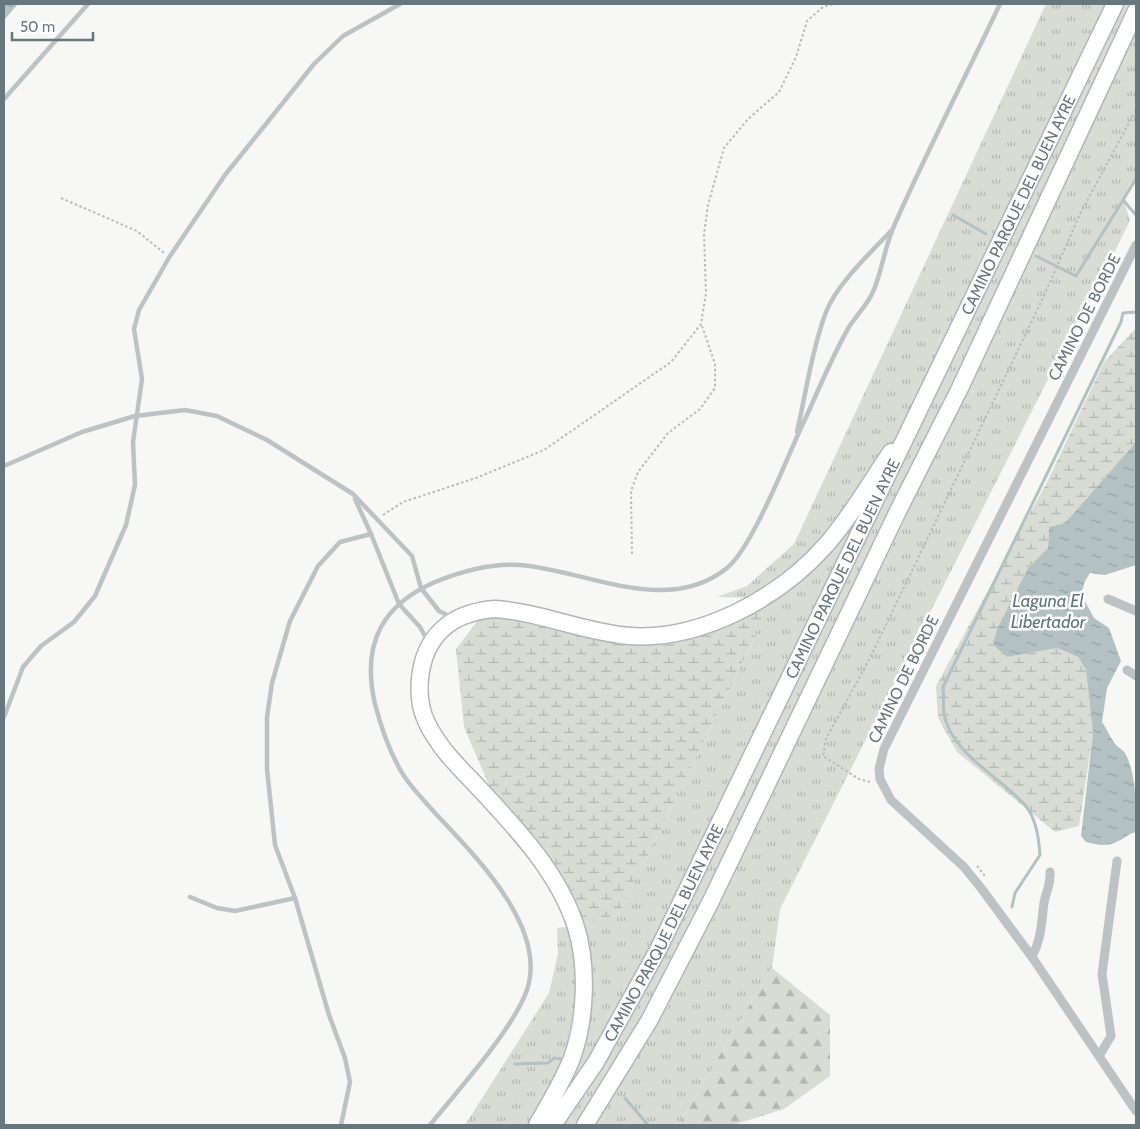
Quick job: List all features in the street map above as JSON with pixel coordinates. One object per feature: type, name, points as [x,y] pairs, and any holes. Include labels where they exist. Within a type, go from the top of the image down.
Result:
[{"type":"highway","name":"CAMINO PARQUE DEL BUEN AYRE","points":[[553,1125],[596,1062],[658,948],[1114,4]]},
{"type":"highway","name":"CAMINO PARQUE DEL BUEN AYRE","points":[[585,1125],[649,1021],[712,901],[898,511],[960,388],[1136,11]]},
{"type":"highway","points":[[537,1125],[558,1087],[574,1050],[583,992],[579,938],[571,913],[547,868],[506,819],[445,752],[431,731],[423,713],[419,690],[422,667],[428,649],[437,633],[460,618],[478,611],[505,610],[603,632],[643,636],[688,629],[732,613],[779,587],[809,563],[827,544],[920,409]]},
{"type":"street","name":"CAMINO DE BORDE","points":[[880,780],[879,769],[884,749],[1136,245]]},
{"type":"street","points":[[1108,599],[1136,611]]},
{"type":"street","points":[[1127,670],[1136,676]]},
{"type":"street","points":[[880,780],[884,789],[898,807],[972,876],[1032,958],[1136,1110]]},
{"type":"street","points":[[1099,1056],[1111,1036],[1102,974],[1117,861]]},
{"type":"street","points":[[1032,958],[1043,930],[1044,903],[1051,886],[1050,872]]},
{"type":"lane","points":[[4,98],[88,4]]},
{"type":"lane","points":[[4,717],[23,667],[41,646],[74,622],[95,596],[126,525],[135,485],[133,442],[135,416],[142,379],[134,328],[140,310],[170,256],[225,174],[314,64],[343,36],[400,4]]},
{"type":"lane","points":[[430,1125],[494,1043],[519,1006],[528,986],[530,965],[527,942],[520,923],[504,894],[470,851],[400,771],[380,722],[370,683],[371,661],[379,630],[399,604],[420,588],[460,572],[490,566],[515,565],[538,567],[606,584],[664,589],[684,587],[706,580],[729,567],[740,551],[796,439],[848,328],[871,295],[892,230],[1000,4]]},
{"type":"lane","points":[[796,439],[814,355],[827,310],[853,272],[892,230]]},
{"type":"lane","points":[[4,466],[82,432],[135,416],[185,410],[217,416],[267,440],[353,494],[412,556],[420,588],[439,612],[445,616],[460,618]]},
{"type":"lane","points":[[353,494],[399,604],[427,636],[428,649]]},
{"type":"lane","points":[[341,1125],[350,1082],[345,1058],[328,1015],[295,898],[275,845],[267,769],[267,717],[272,683],[290,621],[318,566],[340,542],[371,534]]},
{"type":"lane","points":[[190,897],[218,908],[235,911],[295,898]]},
{"type":"path","points":[[632,554],[631,491],[638,472],[668,433],[700,409],[715,388],[715,364],[701,324],[706,293],[704,234],[708,205],[724,148],[748,119],[779,92],[796,57],[807,21],[823,7],[834,4]]},
{"type":"path","points":[[880,780],[870,783],[859,780],[823,756],[826,739],[871,656],[1042,300],[1081,212],[1136,110]]},
{"type":"path","points":[[61,198],[137,231],[170,256]]},
{"type":"path","points":[[377,519],[403,502],[476,478],[544,450],[671,362],[701,324]]},
{"type":"path","points":[[975,864],[986,878]]},
{"type":"green space","points":[[1046,4],[1136,4],[1136,179],[1124,201],[1130,220],[1094,295],[1076,324],[780,909],[772,968],[678,1125],[465,1125],[549,993],[558,954],[557,928],[576,926],[619,914],[761,625],[761,598],[717,597],[747,586],[794,544]]},
{"type":"green space","points":[[1136,328],[1136,442],[1065,523],[1049,527],[1048,548],[1028,568],[997,629],[993,645],[1007,657],[1057,648],[1078,657],[1086,670],[1093,733],[1079,826],[1055,832],[957,752],[938,718],[936,686],[1047,482],[1104,362]]},
{"type":"green space","points":[[761,598],[761,625],[619,914],[576,926],[501,813],[464,727],[456,649],[486,610],[657,635]]},
{"type":"green space","points":[[772,968],[830,1015],[830,1076],[784,1109],[733,1125],[678,1125]]},
{"type":"water","points":[[4,4],[18,4],[4,20]]},
{"type":"water","name":"Laguna El Libertador","points":[[1136,442],[1136,565],[1105,575],[1090,573],[1081,594],[1094,618],[1109,628],[1121,661],[1107,688],[1102,722],[1114,743],[1125,753],[1132,771],[1135,792],[1136,832],[1114,843],[1100,845],[1086,842],[1081,836],[1093,733],[1086,670],[1078,657],[1057,648],[1007,657],[993,645],[997,629],[1028,568],[1048,548],[1049,527],[1065,523]]},
{"type":"waterway","points":[[1036,256],[1076,276],[1136,179]]},
{"type":"waterway","points":[[1124,201],[1135,214]]},
{"type":"waterway","points":[[953,215],[986,234]]},
{"type":"waterway","points":[[1012,907],[1015,893],[1040,855],[1038,835],[1034,822],[1025,805],[966,753],[956,741],[948,728],[944,714],[943,687],[1121,322],[1123,313],[1136,312]]},
{"type":"waterway","points":[[515,1064],[548,1063],[554,1058],[562,1059]]},
{"type":"waterway","points":[[625,1098],[648,1125]]}]
